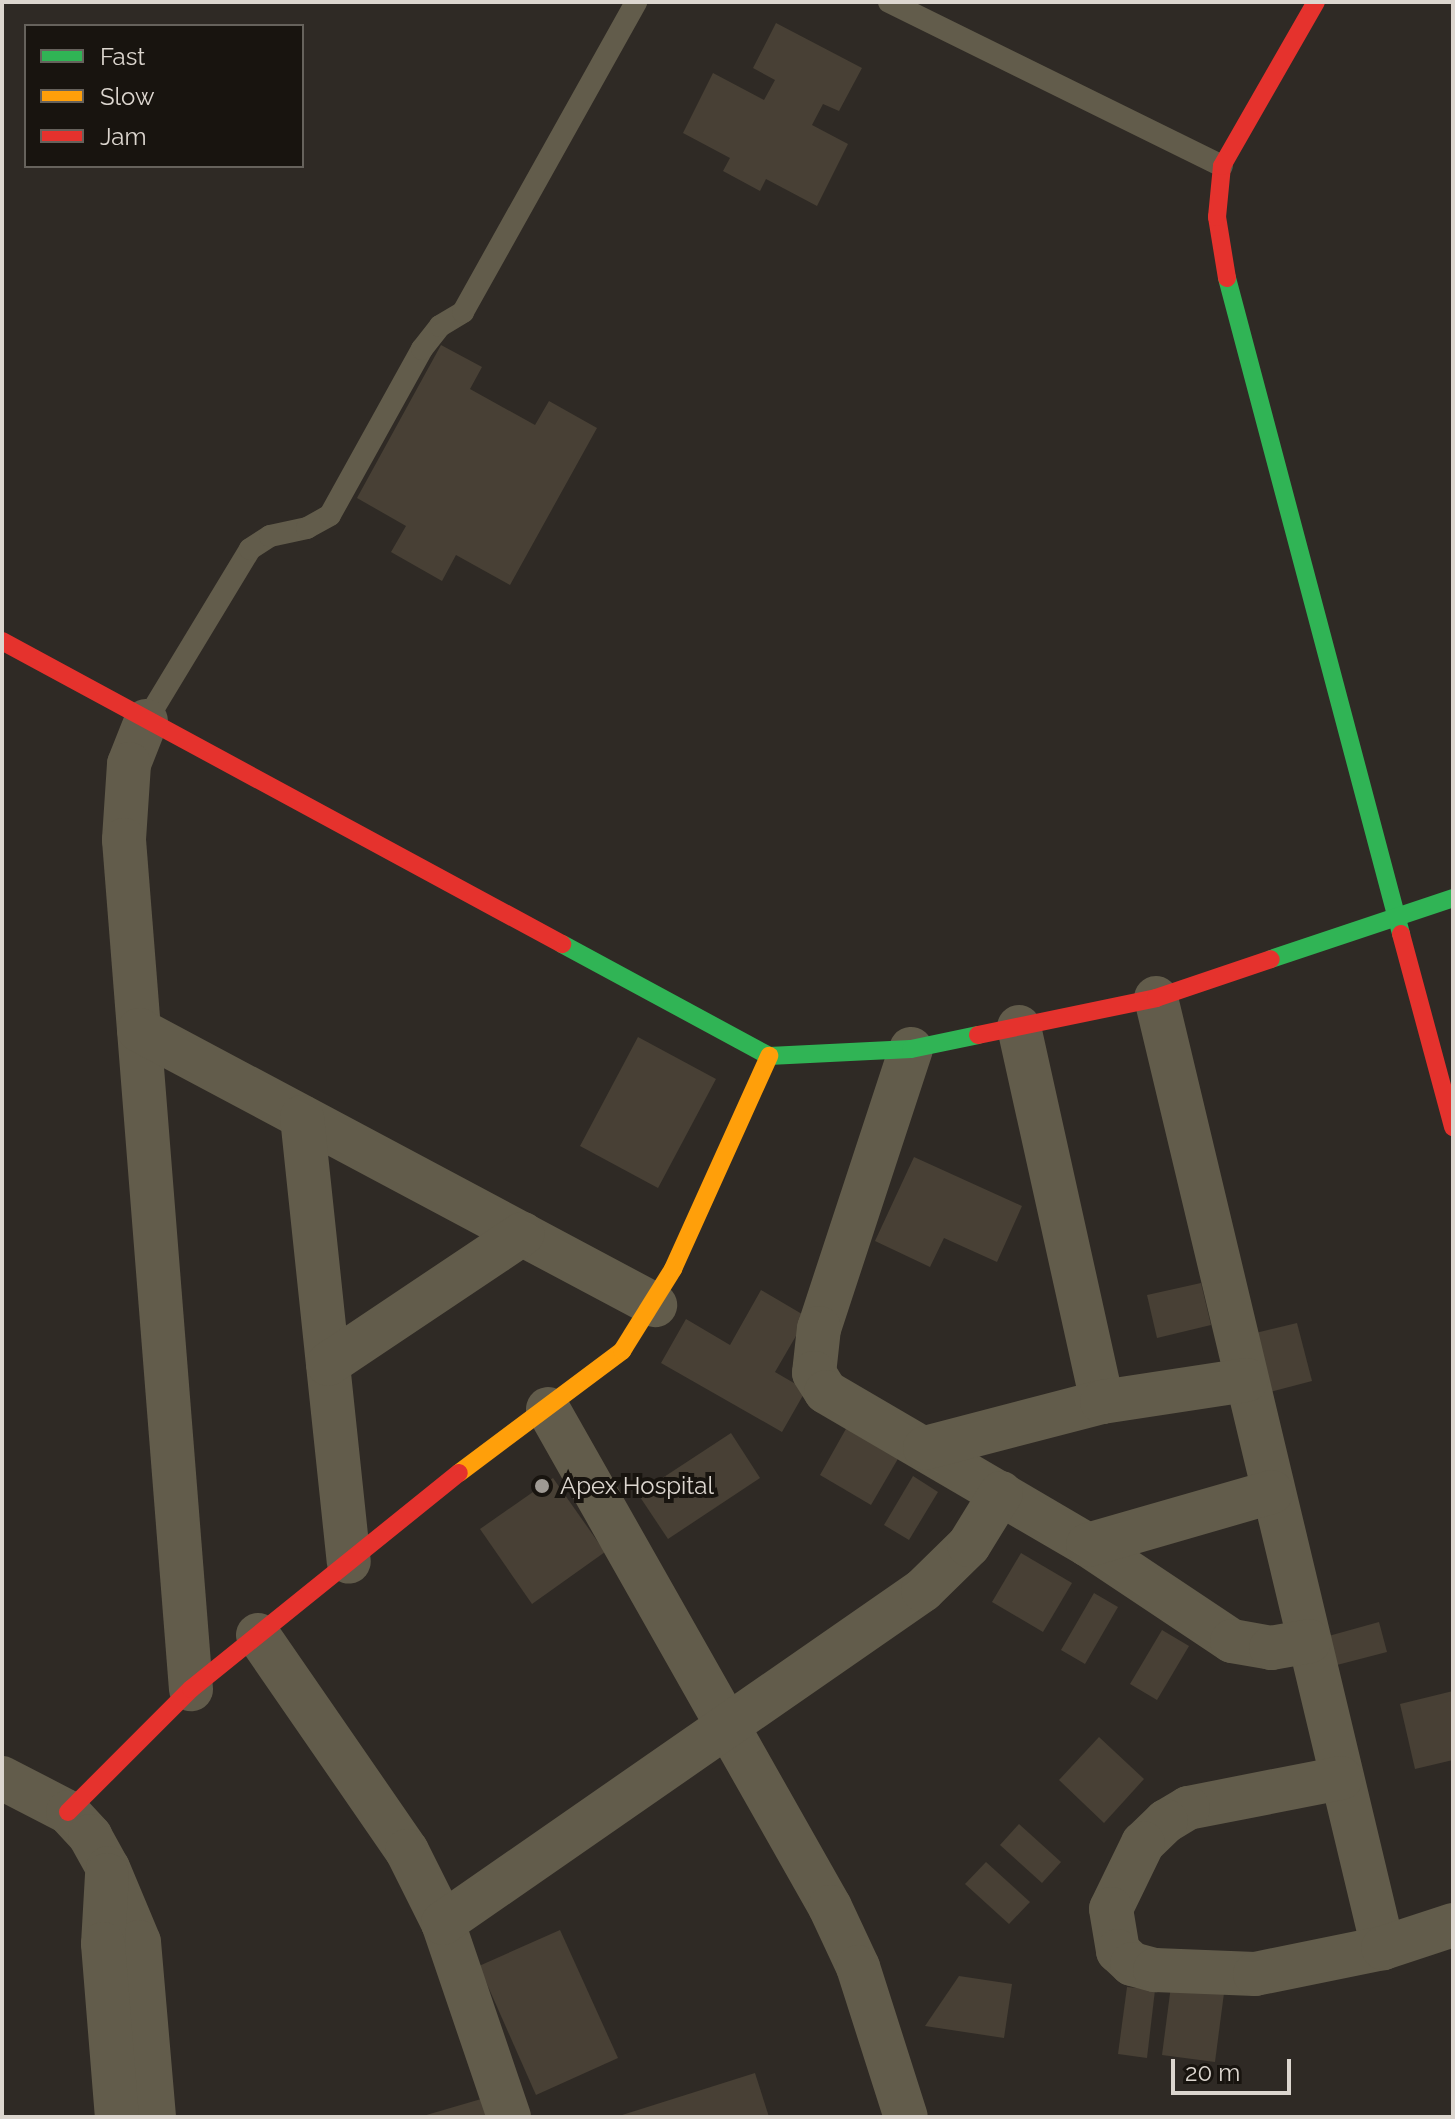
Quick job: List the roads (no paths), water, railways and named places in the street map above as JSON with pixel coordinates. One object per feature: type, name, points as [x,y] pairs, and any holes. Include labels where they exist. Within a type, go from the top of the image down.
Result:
[{"type":"street","points":[[1316,2],[1222,166],[1217,217],[1225,271],[1453,1125]]},
{"type":"street","points":[[2,641],[769,1056],[911,1049],[1156,998],[1453,898]]},
{"type":"street","points":[[146,721],[129,764],[123,799],[191,1689]]},
{"type":"street","points":[[1156,998],[1383,1948]]},
{"type":"street","points":[[1019,1027],[1102,1402]]},
{"type":"street","points":[[139,1030],[655,1305]]},
{"type":"street","points":[[911,1049],[819,1328],[814,1373],[826,1392],[1088,1545],[1232,1641],[1271,1648],[1309,1641]]},
{"type":"street","points":[[68,1812],[191,1689],[349,1562],[622,1351],[655,1305],[769,1056]]},
{"type":"street","points":[[302,1117],[349,1562]]},
{"type":"street","points":[[328,1364],[522,1234]]},
{"type":"street","points":[[925,1448],[1102,1402],[1246,1380]]},
{"type":"street","points":[[548,1409],[727,1724],[858,1967],[906,2117]]},
{"type":"street","points":[[1088,1545],[1272,1492]]},
{"type":"street","points":[[443,1923],[951,1566],[1001,1493]]},
{"type":"street","points":[[258,1635],[373,1797],[443,1923],[509,2117]]},
{"type":"street","points":[[2,1778],[68,1812],[108,1868],[139,1942],[154,2117]]},
{"type":"street","points":[[1341,1778],[1188,1808],[1166,1821],[1143,1843],[1111,1909],[1112,1929],[1125,1958],[1155,1970],[1293,1970],[1383,1948],[1453,1925]]},
{"type":"street","points":[[108,1868],[103,1944],[117,2117]]},
{"type":"lane","points":[[146,721],[250,549],[270,536],[307,528],[330,515],[422,349],[440,326],[463,312],[636,2]]},
{"type":"lane","points":[[889,2],[1222,166]]},
{"type":"place","name":"Apex Hospital","points":[[542,1486]]}]
